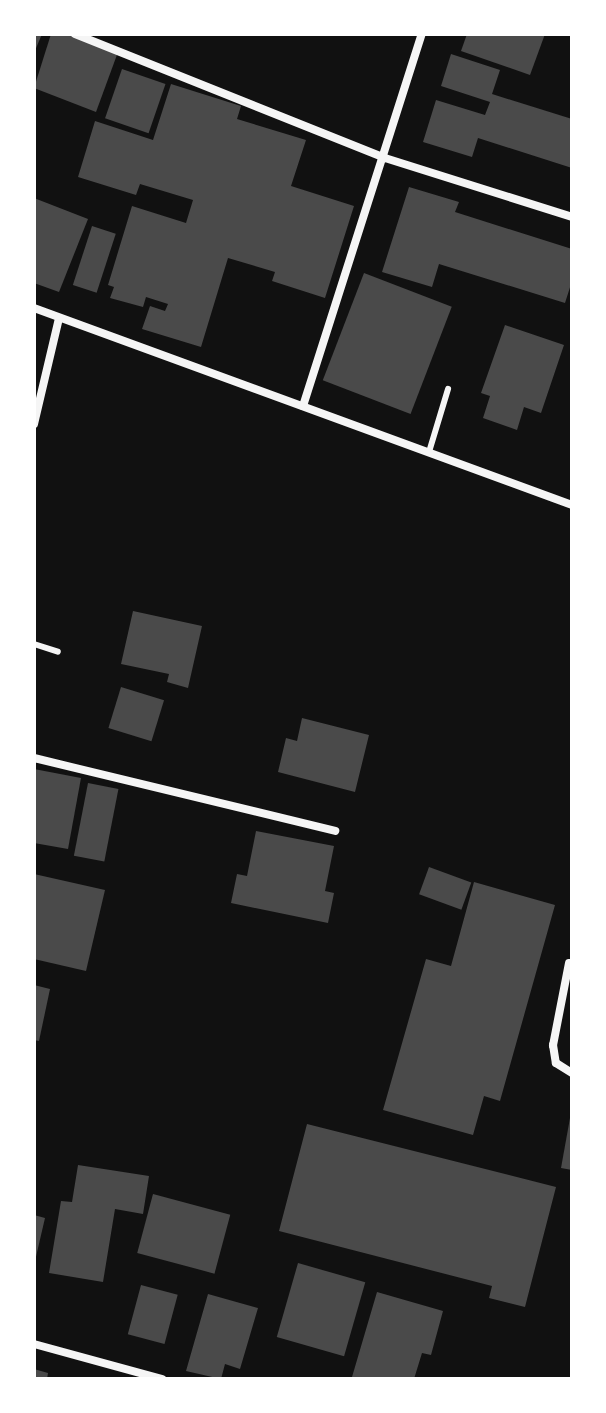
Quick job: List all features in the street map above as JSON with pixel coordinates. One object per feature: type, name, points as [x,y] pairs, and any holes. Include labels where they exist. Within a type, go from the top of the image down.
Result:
[{"type":"street","points":[[75,34],[385,158],[572,217]]},
{"type":"street","points":[[303,406],[385,158],[422,34]]},
{"type":"street","points":[[34,308],[572,505]]},
{"type":"street","points":[[34,424],[59,318]]},
{"type":"street","points":[[34,758],[335,831]]},
{"type":"street","points":[[569,963],[553,1045],[556,1063],[572,1073]]},
{"type":"street","points":[[34,1344],[162,1379]]},
{"type":"lane","points":[[429,452],[448,389]]},
{"type":"lane","points":[[34,644],[58,652]]},
{"type":"building","points":[[34,34],[42,34],[34,53]]},
{"type":"building","points":[[51,34],[71,34],[118,52],[96,112],[34,88]]},
{"type":"building","points":[[467,34],[545,34],[530,75],[461,51]]},
{"type":"building","points":[[451,54],[500,70],[492,94],[572,119],[572,168],[478,138],[472,157],[423,142],[436,100],[485,115],[490,102],[441,86]]},
{"type":"building","points":[[122,69],[165,84],[149,133],[105,118]]},
{"type":"building","points":[[171,84],[241,106],[237,119],[306,140],[291,186],[354,206],[325,298],[272,281],[275,272],[228,258],[201,347],[142,329],[150,306],[165,311],[168,304],[146,297],[143,307],[110,298],[114,287],[108,285],[132,206],[186,223],[193,200],[140,184],[136,195],[78,177],[95,121],[153,140]]},
{"type":"building","points":[[409,187],[459,202],[455,212],[572,249],[572,281],[565,303],[439,264],[432,287],[382,272]]},
{"type":"building","points":[[34,198],[88,219],[59,292],[34,283]]},
{"type":"building","points":[[92,226],[116,234],[97,293],[73,285]]},
{"type":"building","points":[[364,273],[452,307],[411,414],[323,380]]},
{"type":"building","points":[[505,325],[564,345],[541,413],[524,407],[517,430],[483,418],[490,396],[481,393]]},
{"type":"building","points":[[133,611],[202,626],[188,688],[167,682],[169,674],[121,664]]},
{"type":"building","points":[[121,687],[164,700],[151,741],[108,728]]},
{"type":"building","points":[[302,718],[369,735],[355,792],[278,772],[286,738],[297,741]]},
{"type":"building","points":[[34,769],[81,778],[68,849],[34,843]]},
{"type":"building","points":[[88,783],[118,789],[104,862],[74,856]]},
{"type":"building","points":[[256,831],[334,846],[325,891],[334,893],[328,923],[231,903],[237,874],[247,876]]},
{"type":"building","points":[[429,867],[471,882],[461,910],[419,894]]},
{"type":"building","points":[[34,874],[105,890],[86,971],[34,959]]},
{"type":"building","points":[[474,882],[555,905],[500,1101],[484,1096],[473,1135],[383,1110],[426,959],[451,966]]},
{"type":"building","points":[[34,985],[50,989],[39,1041],[34,1040]]},
{"type":"building","points":[[572,1118],[572,1170],[561,1168]]},
{"type":"building","points":[[307,1124],[556,1187],[525,1307],[489,1298],[492,1286],[279,1231]]},
{"type":"building","points":[[78,1165],[149,1176],[143,1214],[115,1209],[103,1282],[49,1273],[61,1201],[72,1202]]},
{"type":"building","points":[[153,1194],[230,1215],[214,1274],[137,1253]]},
{"type":"building","points":[[34,1215],[45,1218],[35,1261],[34,1261]]},
{"type":"building","points":[[298,1263],[365,1282],[344,1356],[277,1337]]},
{"type":"building","points":[[141,1285],[178,1295],[165,1344],[128,1334]]},
{"type":"building","points":[[377,1292],[443,1311],[431,1355],[422,1353],[414,1379],[352,1377]]},
{"type":"building","points":[[208,1294],[258,1308],[240,1369],[225,1364],[221,1379],[186,1371]]},
{"type":"building","points":[[34,1369],[48,1373],[47,1379],[34,1379]]}]
